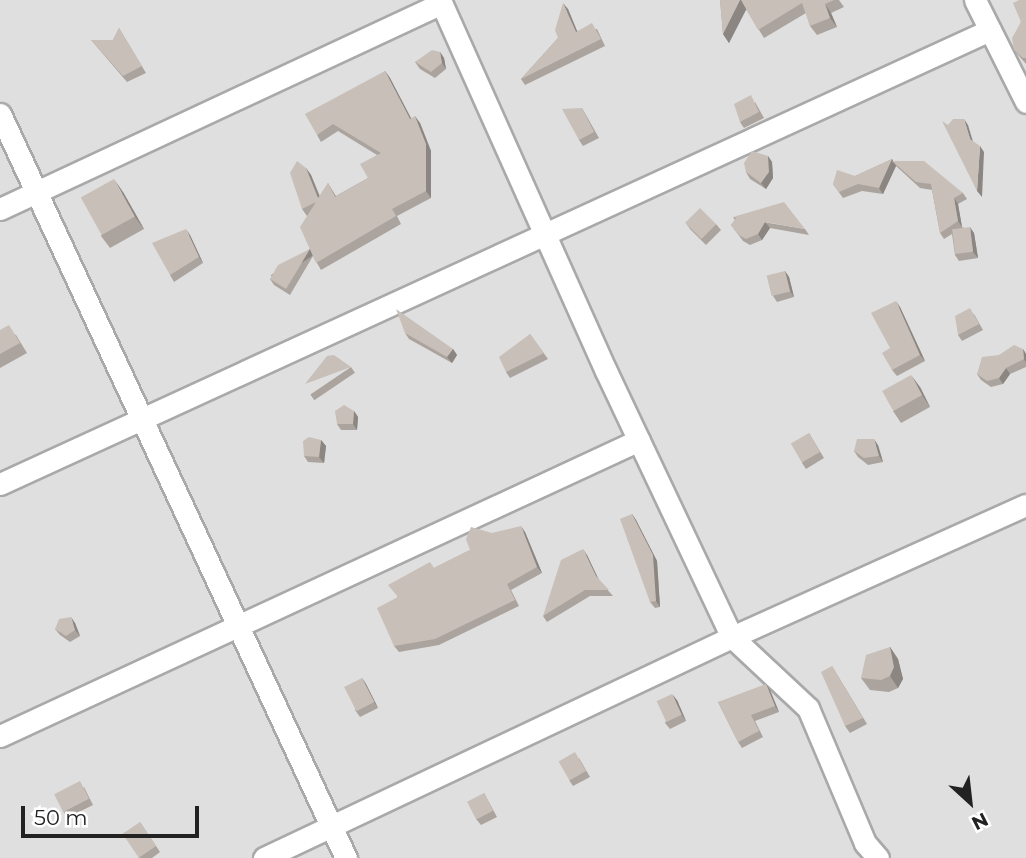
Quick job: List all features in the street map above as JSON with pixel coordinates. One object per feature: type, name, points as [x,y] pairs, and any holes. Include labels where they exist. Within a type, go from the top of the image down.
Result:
[{"type":"street","points":[[975,0],[1026,102]]},
{"type":"street","points":[[0,209],[440,2],[639,440],[732,637],[808,708],[865,843],[878,858]]},
{"type":"street","points":[[0,484],[990,30]]},
{"type":"street","points":[[0,114],[346,858]]},
{"type":"street","points":[[0,736],[639,440]]},
{"type":"street","points":[[264,858],[732,637],[1026,505]]},
{"type":"shaded area","points":[[0,0],[1026,0],[1026,858],[0,858]]},
{"type":"building","points":[[720,0],[740,0],[723,34]]},
{"type":"building","points":[[741,0],[834,0],[825,4],[830,18],[810,26],[802,3],[758,30]]},
{"type":"building","points":[[1026,0],[1026,58],[1014,50],[1012,38],[1021,22],[1013,3]]},
{"type":"building","points":[[563,3],[576,32],[592,23],[601,39],[521,79],[558,38],[555,30]]},
{"type":"building","points":[[119,28],[142,66],[123,76],[91,40],[113,40]]},
{"type":"building","points":[[432,50],[440,52],[442,63],[431,72],[415,62]]},
{"type":"building","points":[[385,71],[410,119],[415,116],[426,144],[426,191],[392,209],[396,216],[316,263],[300,227],[316,202],[302,209],[290,173],[297,161],[306,168],[318,198],[328,183],[335,197],[368,178],[360,164],[381,153],[333,124],[317,135],[305,114]]},
{"type":"building","points":[[751,95],[759,112],[740,122],[734,104]]},
{"type":"building","points":[[582,108],[594,132],[579,140],[562,109]]},
{"type":"building","points":[[953,119],[964,119],[970,139],[980,146],[977,191],[942,121],[948,125]]},
{"type":"building","points":[[752,151],[768,156],[769,172],[761,183],[746,172],[744,163]]},
{"type":"building","points":[[892,159],[879,188],[858,184],[839,192],[833,184],[837,170],[855,176]]},
{"type":"building","points":[[892,161],[924,161],[963,193],[954,198],[958,221],[940,233],[931,184],[916,182]]},
{"type":"building","points":[[114,179],[135,217],[102,235],[81,197]]},
{"type":"building","points":[[784,202],[805,229],[765,222],[758,234],[746,239],[731,225],[737,217],[733,217]]},
{"type":"building","points":[[700,208],[716,224],[701,239],[685,223]]},
{"type":"building","points":[[970,227],[973,252],[955,254],[952,229]]},
{"type":"building","points":[[186,229],[199,257],[170,275],[152,243]]},
{"type":"building","points":[[310,249],[286,289],[270,279],[278,265]]},
{"type":"building","points":[[785,271],[790,291],[772,296],[767,276]]},
{"type":"building","points":[[896,301],[920,355],[892,370],[882,353],[890,348],[871,313]]},
{"type":"building","points":[[970,308],[979,324],[958,335],[955,316]]},
{"type":"building","points":[[396,309],[453,349],[447,357],[405,333]]},
{"type":"building","points":[[9,325],[20,343],[0,354],[0,330]]},
{"type":"building","points":[[530,334],[544,353],[506,372],[499,357]]},
{"type":"building","points":[[1014,345],[1023,349],[1024,359],[1006,368],[999,378],[987,381],[977,374],[982,357],[999,355]]},
{"type":"building","points":[[334,355],[351,367],[305,384],[327,356]]},
{"type":"building","points":[[911,375],[922,395],[893,411],[882,391]]},
{"type":"building","points":[[344,405],[354,411],[353,424],[337,424],[335,411]]},
{"type":"building","points":[[809,433],[820,452],[802,463],[791,444]]},
{"type":"building","points":[[309,437],[321,440],[319,457],[304,456],[303,441]]},
{"type":"building","points":[[857,439],[874,439],[879,456],[864,458],[854,451]]},
{"type":"building","points":[[632,514],[653,555],[656,601],[650,602],[620,519]]},
{"type":"building","points":[[521,526],[537,567],[507,584],[515,600],[435,639],[394,646],[377,608],[398,597],[388,585],[430,562],[434,568],[470,550],[466,539],[471,527],[492,533]]},
{"type":"building","points":[[583,549],[596,576],[609,590],[585,590],[543,616],[561,560]]},
{"type":"building","points":[[71,617],[75,630],[66,636],[55,629],[59,619]]},
{"type":"building","points":[[890,647],[894,667],[890,676],[881,680],[861,678],[866,655]]},
{"type":"building","points":[[832,666],[863,718],[845,726],[821,672]]},
{"type":"building","points":[[362,678],[374,702],[356,711],[344,687]]},
{"type":"building","points":[[766,684],[775,706],[751,715],[759,731],[738,742],[718,702]]},
{"type":"building","points":[[672,694],[682,715],[666,722],[657,701]]},
{"type":"building","points":[[575,752],[586,771],[570,781],[559,762]]},
{"type":"building","points":[[80,781],[89,799],[63,812],[54,794]]},
{"type":"building","points":[[484,793],[493,811],[476,819],[467,802]]},
{"type":"building","points":[[140,822],[156,846],[139,858],[123,834]]}]
